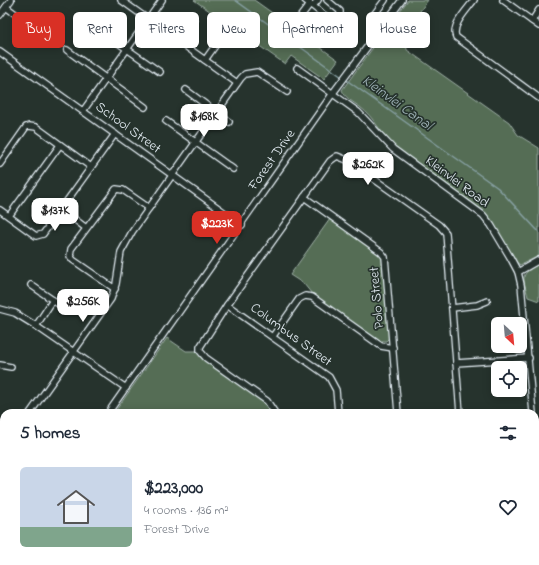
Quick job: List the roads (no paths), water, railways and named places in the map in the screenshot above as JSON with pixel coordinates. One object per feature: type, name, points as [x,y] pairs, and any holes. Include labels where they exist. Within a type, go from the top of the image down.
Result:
[{"type":"street","points":[[0,15],[11,0]]},
{"type":"street","points":[[121,0],[138,12]]},
{"type":"street","points":[[153,12],[162,0]]},
{"type":"street","points":[[304,12],[309,3],[318,0]]},
{"type":"street","points":[[309,3],[329,19],[335,20],[340,15],[340,11],[327,0]]},
{"type":"street","points":[[376,12],[384,0]]},
{"type":"street","name":"Forest Drive","points":[[111,409],[242,225],[333,93],[402,0]]},
{"type":"street","points":[[474,0],[455,28],[456,37],[539,98]]},
{"type":"street","points":[[503,0],[539,26]]},
{"type":"street","points":[[6,7],[13,12]]},
{"type":"street","points":[[532,21],[539,10]]},
{"type":"street","points":[[83,110],[135,38]]},
{"type":"street","points":[[189,48],[237,83]]},
{"type":"street","points":[[205,60],[214,48]]},
{"type":"street","points":[[127,49],[160,72]]},
{"type":"street","points":[[67,50],[146,106]]},
{"type":"street","name":"School Street","points":[[0,52],[242,225]]},
{"type":"street","name":"Kleinvlei Road","points":[[297,68],[363,116],[393,149],[483,215],[491,225],[518,272],[525,304],[533,409]]},
{"type":"street","points":[[33,409],[106,306],[115,289],[121,252],[132,232],[237,83],[245,74],[256,72],[287,92]]},
{"type":"street","points":[[186,90],[229,122]]},
{"type":"street","points":[[166,121],[233,169]]},
{"type":"street","points":[[0,164],[26,127],[29,126],[36,127],[91,167]]},
{"type":"street","points":[[0,210],[38,236],[43,234],[115,134]]},
{"type":"street","points":[[9,216],[60,145]]},
{"type":"street","points":[[272,409],[266,401],[206,358],[200,351],[201,343],[330,161],[340,156],[444,230],[447,240],[460,409]]},
{"type":"street","points":[[115,289],[71,258],[71,249],[113,191],[117,188],[124,190],[149,208]]},
{"type":"street","name":"Polo Street","points":[[304,197],[381,252],[385,257],[398,409]]},
{"type":"street","points":[[61,209],[86,228]]},
{"type":"street","points":[[518,272],[539,260]]},
{"type":"street","points":[[31,285],[60,305]]},
{"type":"street","points":[[272,336],[299,299],[308,295],[382,346],[393,348]]},
{"type":"street","points":[[36,326],[52,300]]},
{"type":"street","points":[[452,308],[477,305],[487,302]]},
{"type":"street","name":"Columbus Street","points":[[227,305],[331,380],[336,390],[338,409]]},
{"type":"street","points":[[0,309],[15,313],[36,326],[126,388]]},
{"type":"street","points":[[456,363],[529,358]]},
{"type":"street","points":[[0,364],[11,368]]},
{"type":"waterway","name":"Kleinvlei Canal","points":[[235,0],[342,77]]},
{"type":"waterway","name":"Kleinvlei Canal","points":[[345,79],[498,188],[539,232]]}]
